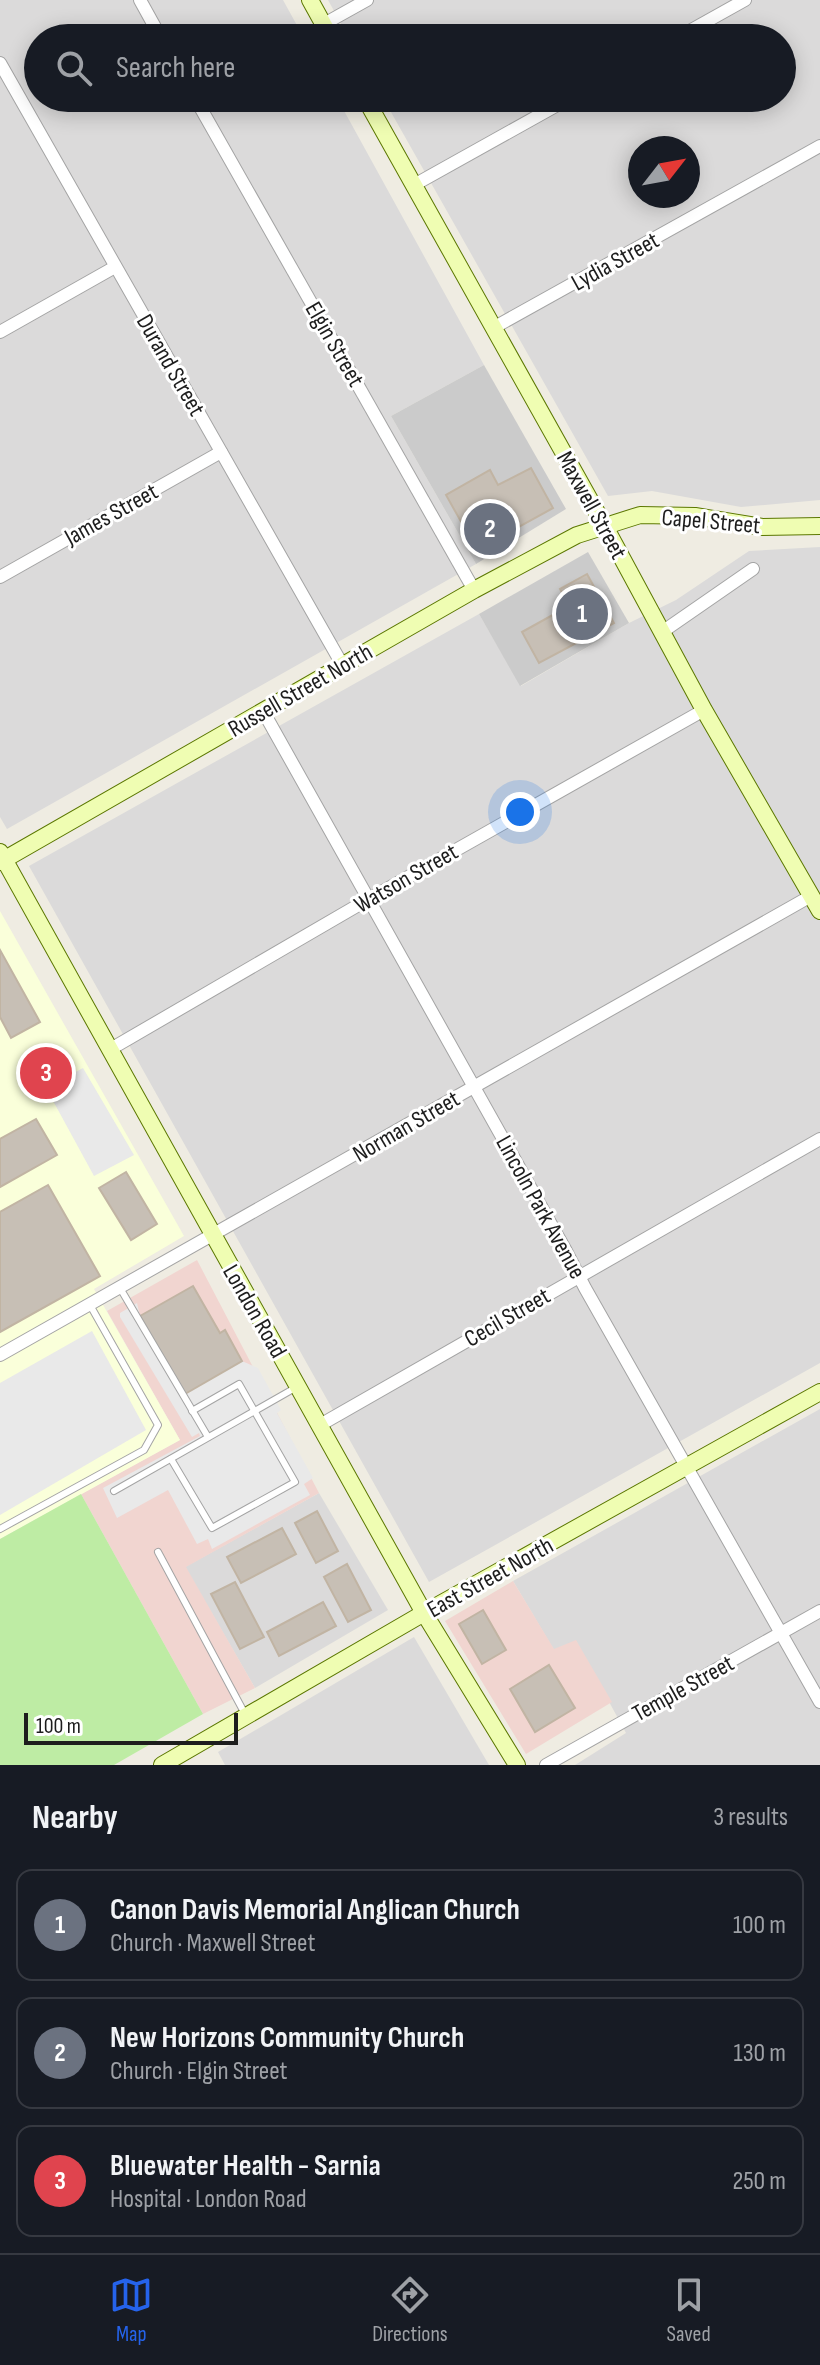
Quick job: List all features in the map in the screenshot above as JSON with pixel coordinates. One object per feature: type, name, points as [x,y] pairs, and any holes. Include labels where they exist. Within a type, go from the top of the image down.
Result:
[{"type":"street","points":[[140,0],[153,24]]},
{"type":"street","points":[[310,0],[324,24]]},
{"type":"street","points":[[337,24],[367,0]]},
{"type":"street","points":[[702,24],[745,0]]},
{"type":"street","name":"Durand Street","points":[[1,67],[24,107]]},
{"type":"street","name":"Durand Street","points":[[27,112],[343,666]]},
{"type":"street","name":"Elgin Street","points":[[203,112],[474,590]]},
{"type":"street","name":"Maxwell Street","points":[[373,112],[704,710],[820,911]]},
{"type":"street","points":[[414,185],[545,112]]},
{"type":"street","name":"Lydia Street","points":[[493,328],[820,146]]},
{"type":"street","points":[[0,332],[115,267]]},
{"type":"street","name":"James Street","points":[[0,577],[221,452]]},
{"type":"street","name":"Capel Street","points":[[603,525],[640,515],[695,516],[762,527],[820,526]]},
{"type":"street","name":"Russell Street North","points":[[1,858],[474,590],[577,535],[603,525]]},
{"type":"street","points":[[662,632],[753,569]]},
{"type":"street","name":"Watson Street","points":[[109,1050],[368,899],[704,710]]},
{"type":"street","name":"Lincoln Park Avenue","points":[[263,711],[820,1702]]},
{"type":"street","name":"London Road","points":[[1,858],[424,1613],[517,1765]]},
{"type":"street","name":"Norman Street","points":[[0,1355],[811,896]]},
{"type":"street","name":"Cecil Street","points":[[320,1425],[820,1139]]},
{"type":"street","name":"East Street North","points":[[162,1765],[424,1613],[820,1392]]},
{"type":"street","name":"Temple Street","points":[[546,1765],[820,1611]]},
{"type":"lane","points":[[120,1288],[208,1437]]},
{"type":"lane","points":[[0,1529],[144,1450],[158,1425],[90,1305]]},
{"type":"lane","points":[[171,1459],[212,1528],[295,1482],[239,1384],[192,1411]]},
{"type":"lane","points":[[114,1491],[298,1386]]},
{"type":"lane","points":[[158,1552],[246,1717]]},
{"type":"shaded area","points":[[0,0],[283,0],[296,24],[24,24],[24,112],[345,112],[484,365],[391,416],[476,564],[7,829],[0,817]]},
{"type":"shaded area","points":[[328,0],[820,0],[820,500],[741,507],[652,491],[608,496],[391,112],[796,112],[796,24],[341,24]]},
{"type":"shaded area","points":[[484,365],[566,509],[476,564],[391,416]]},
{"type":"shaded area","points":[[820,547],[820,1363],[429,1582],[29,866],[479,614],[521,686],[629,623],[676,600],[749,551]]},
{"type":"shaded area","points":[[588,552],[629,623],[520,686],[479,614]]},
{"type":"shaded area","points":[[0,911],[184,1236],[94,1289],[180,1440],[0,1539]]},
{"type":"shaded area","points":[[83,1068],[134,1155],[94,1176],[46,1088]]},
{"type":"shaded area","points":[[197,1260],[319,1493],[186,1567],[255,1688],[203,1714],[81,1494],[180,1440],[107,1311]]},
{"type":"shaded area","points":[[137,1303],[140,1316],[185,1393],[242,1361],[258,1368],[281,1410],[277,1413],[313,1478],[304,1484],[310,1495],[212,1549],[208,1539],[197,1544],[168,1490],[117,1518],[103,1488],[200,1436],[199,1433],[192,1437],[120,1317],[120,1313]]},
{"type":"shaded area","points":[[92,1331],[146,1430],[0,1515],[0,1383]]},
{"type":"shaded area","points":[[820,1409],[820,1765],[575,1765],[626,1733],[576,1641],[554,1650],[513,1581]]},
{"type":"shaded area","points":[[319,1493],[388,1610],[255,1688],[185,1567]]},
{"type":"shaded area","points":[[513,1581],[554,1649],[576,1640],[612,1702],[526,1754],[445,1621]]},
{"type":"shaded area","points":[[414,1637],[489,1765],[225,1765],[218,1752]]},
{"type":"green space","points":[[81,1494],[203,1714],[114,1765],[0,1765],[0,1539]]},
{"type":"building","points":[[531,468],[553,508],[477,550],[446,495],[490,470],[498,485]]},
{"type":"building","points":[[587,574],[614,623],[539,663],[522,632],[569,606],[560,589]]},
{"type":"building","points":[[0,950],[40,1022],[11,1038],[0,1017]]},
{"type":"building","points":[[36,1119],[57,1155],[0,1187],[0,1139]]},
{"type":"building","points":[[126,1172],[157,1224],[131,1240],[99,1188]]},
{"type":"building","points":[[48,1185],[100,1276],[0,1332],[0,1212]]},
{"type":"building","points":[[193,1286],[220,1333],[225,1330],[242,1361],[185,1394],[140,1316]]},
{"type":"building","points":[[317,1511],[338,1551],[316,1563],[295,1523]]},
{"type":"building","points":[[282,1528],[296,1554],[241,1583],[227,1557]]},
{"type":"building","points":[[347,1564],[371,1610],[348,1622],[324,1577]]},
{"type":"building","points":[[235,1582],[264,1637],[240,1649],[211,1594]]},
{"type":"building","points":[[323,1602],[336,1626],[279,1656],[267,1632]]},
{"type":"building","points":[[483,1610],[506,1650],[482,1664],[459,1624]]},
{"type":"building","points":[[549,1665],[575,1708],[535,1732],[510,1689]]},
{"type":"place","name":"New Horizons Community Church","points":[[490,529]]},
{"type":"place","name":"Canon Davis Memorial Anglican Church","points":[[582,614]]},
{"type":"place","name":"Bluewater Health - Sarnia","points":[[46,1073]]}]
